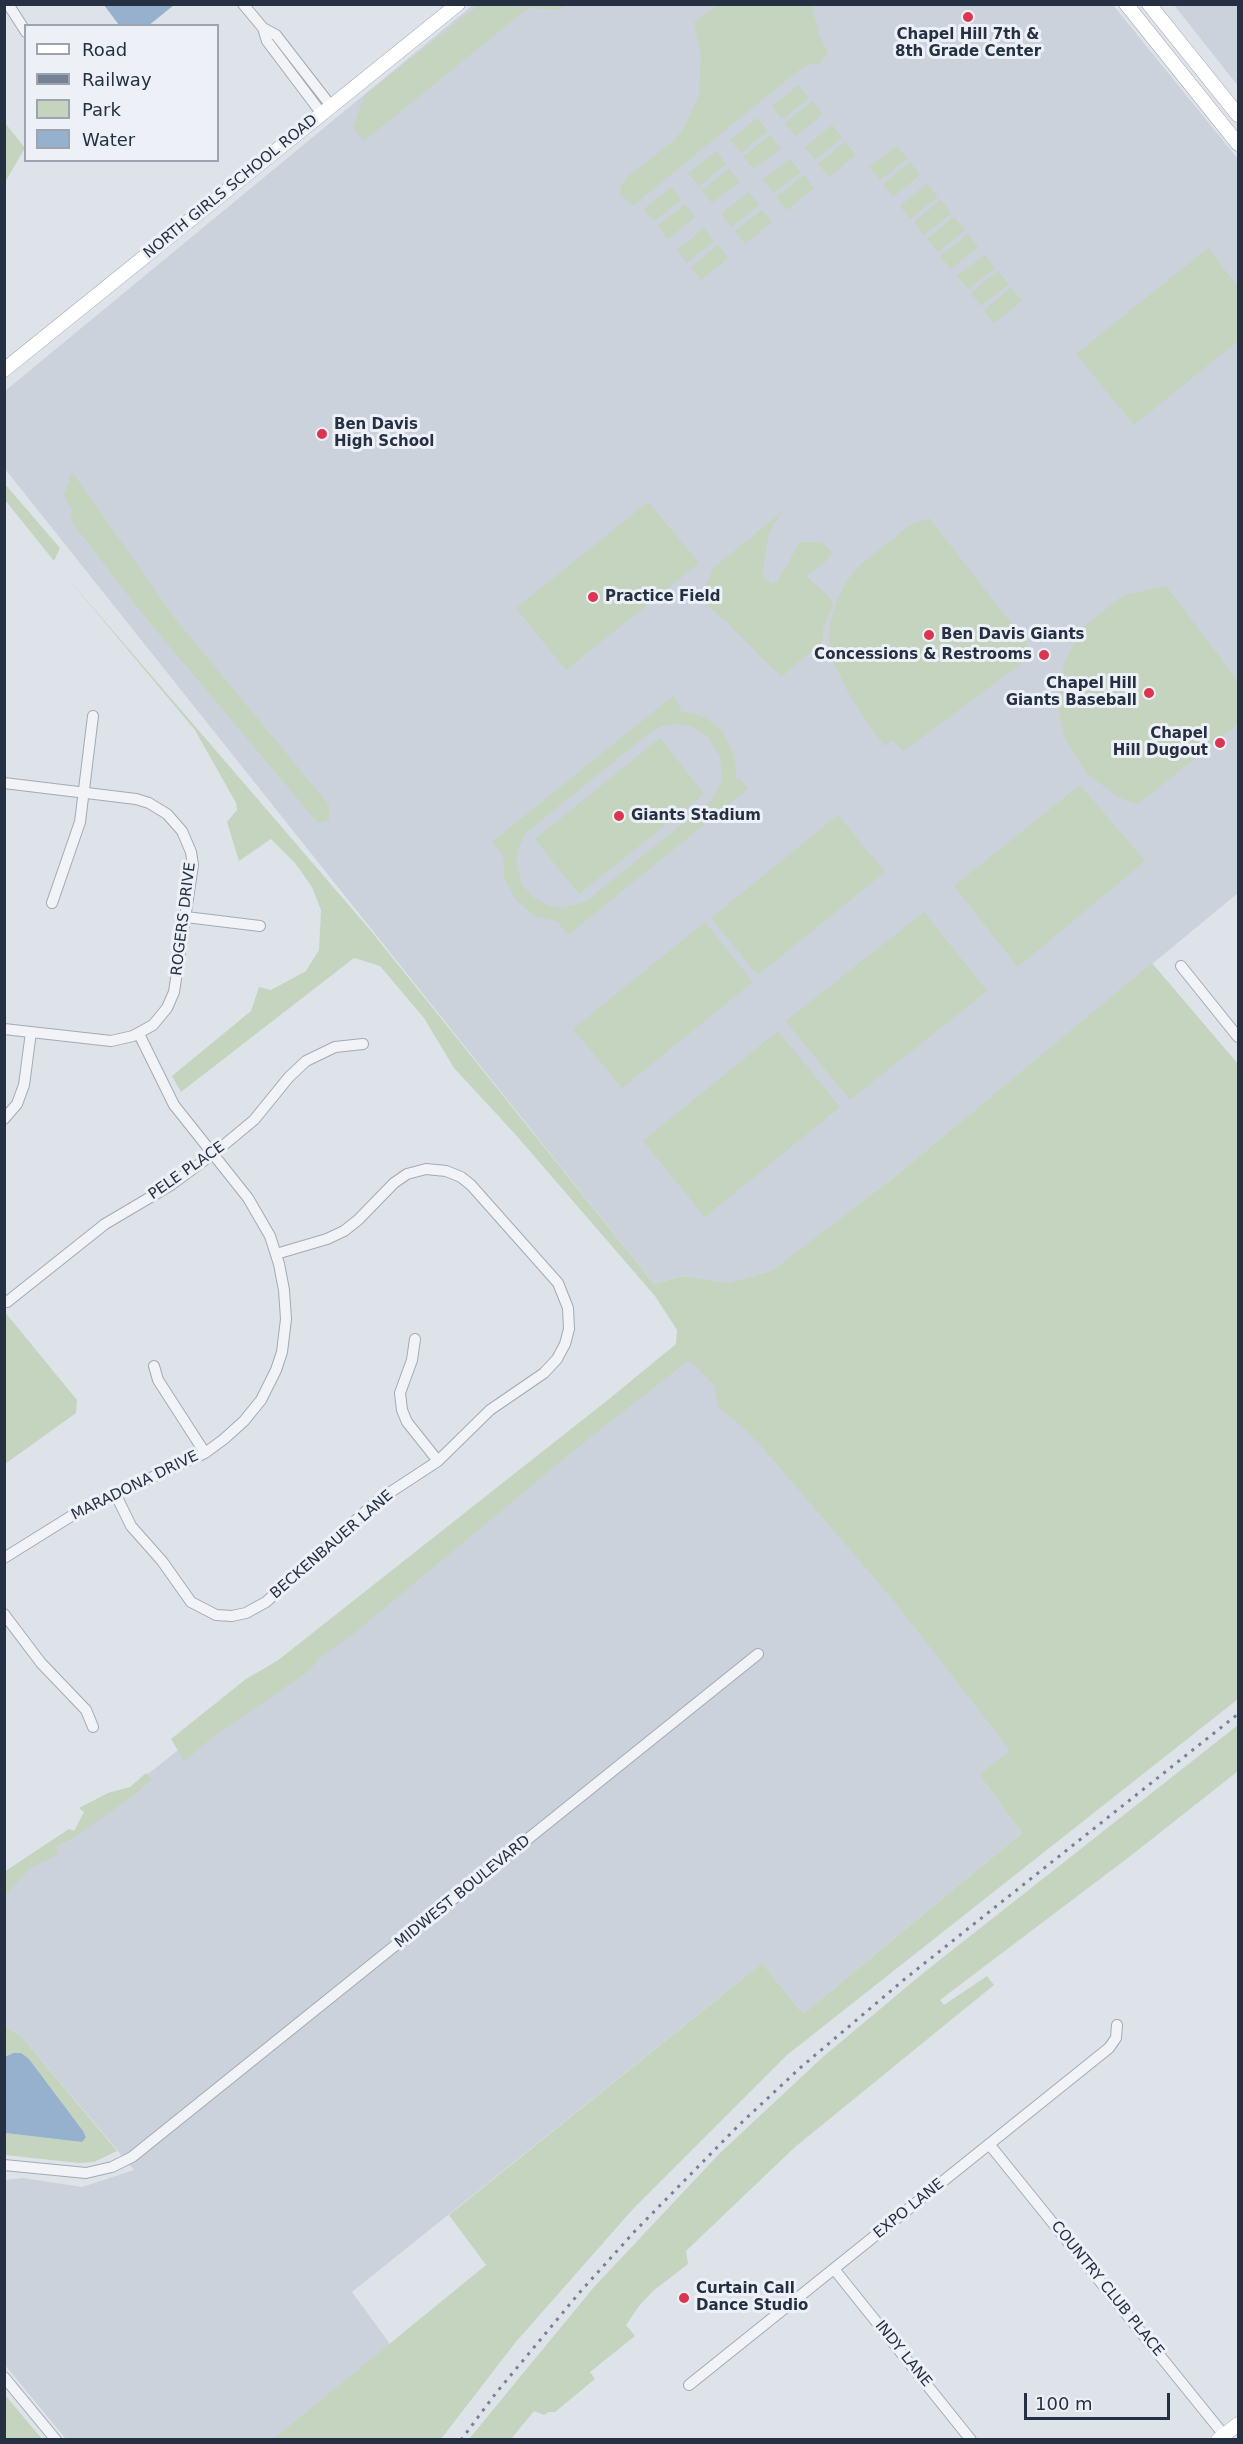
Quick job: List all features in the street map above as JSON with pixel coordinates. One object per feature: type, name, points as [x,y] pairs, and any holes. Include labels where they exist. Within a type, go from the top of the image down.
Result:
[{"type":"main road","name":"NORTH GIRLS SCHOOL ROAD","points":[[4,370],[458,4]]},
{"type":"main road","points":[[1126,4],[1239,144]]},
{"type":"main road","points":[[1149,4],[1239,115]]},
{"type":"main road","points":[[1221,2437],[1239,2424]]},
{"type":"street","points":[[8,4],[24,29]]},
{"type":"street","points":[[243,4],[263,28],[267,41],[327,110]]},
{"type":"street","points":[[52,903],[77,834],[93,716]]},
{"type":"street","name":"ROGERS DRIVE","points":[[4,783],[140,800],[156,807],[174,820],[186,839],[193,865],[175,988],[171,1000],[159,1019],[139,1034],[111,1041],[4,1029]]},
{"type":"street","points":[[186,917],[260,926]]},
{"type":"street","points":[[1181,966],[1239,1037]]},
{"type":"street","points":[[4,1119],[22,1094],[31,1032]]},
{"type":"street","name":"MARADONA DRIVE","points":[[4,1558],[72,1515],[114,1493],[205,1452],[229,1435],[249,1416],[261,1400],[276,1370],[283,1346],[286,1312],[283,1282],[276,1254],[258,1212],[174,1105],[139,1034]]},
{"type":"street","name":"PELE PLACE","points":[[7,1302],[105,1224],[171,1185],[213,1155],[254,1120],[289,1077],[306,1061],[331,1048],[363,1044]]},
{"type":"street","name":"BECKENBAUER LANE","points":[[114,1493],[131,1526],[162,1561],[192,1602],[207,1612],[232,1616],[249,1612],[263,1604],[380,1499],[438,1461],[490,1410],[552,1365],[565,1344],[569,1329],[569,1312],[564,1294],[551,1274],[471,1185],[461,1177],[446,1171],[426,1169],[407,1174],[394,1183],[344,1231],[327,1239],[276,1254]]},
{"type":"street","points":[[415,1339],[412,1360],[400,1392],[402,1410],[410,1426],[438,1461]]},
{"type":"street","points":[[154,1366],[158,1380],[205,1452]]},
{"type":"street","points":[[4,1614],[41,1664],[86,1710],[93,1727]]},
{"type":"street","name":"MIDWEST BOULEVARD","points":[[4,2165],[81,2173],[99,2171],[132,2157],[758,1654]]},
{"type":"street","name":"EXPO LANE","points":[[689,2385],[1111,2046],[1116,2038],[1117,2025]]},
{"type":"street","name":"COUNTRY CLUB PLACE","points":[[989,2144],[1221,2437]]},
{"type":"street","name":"INDY LANE","points":[[834,2269],[971,2439]]},
{"type":"street","points":[[4,2377],[56,2439]]},
{"type":"shaded area","points":[[473,5],[1113,5],[1238,159],[1238,893],[893,1178],[772,1272],[729,1283],[683,1276],[654,1284],[5,469],[5,391]]},
{"type":"shaded area","points":[[1174,5],[1238,5],[1238,86]]},
{"type":"shaded area","points":[[695,1338],[1021,1742],[979,1775],[1022,1833],[803,2014],[762,1963],[352,2292],[390,2344],[273,2439],[66,2439],[5,2365],[4,2180],[23,2178],[82,2187],[134,2170],[22,2037],[5,2026],[5,1888]]},
{"type":"green space","points":[[479,5],[568,5],[557,10],[528,8],[364,141],[353,127],[365,95]]},
{"type":"green space","points":[[717,5],[814,5],[813,11],[819,34],[828,53],[819,64],[809,64],[800,69],[634,205],[619,194],[621,186],[626,178],[672,142],[683,130],[699,94],[701,56],[694,23]]},
{"type":"green space","points":[[799,85],[809,98],[782,119],[772,106]]},
{"type":"green space","points":[[812,101],[823,114],[796,136],[785,123]]},
{"type":"green space","points":[[757,118],[768,131],[741,153],[730,140]]},
{"type":"green space","points":[[5,123],[24,150],[5,182]]},
{"type":"green space","points":[[832,125],[842,138],[815,160],[805,147]]},
{"type":"green space","points":[[770,135],[781,148],[754,169],[743,157]]},
{"type":"green space","points":[[845,142],[856,155],[829,177],[818,164]]},
{"type":"green space","points":[[897,146],[907,159],[880,180],[869,167]]},
{"type":"green space","points":[[716,151],[726,164],[699,186],[688,173]]},
{"type":"green space","points":[[790,159],[801,172],[773,193],[763,180]]},
{"type":"green space","points":[[910,162],[920,175],[893,197],[883,184]]},
{"type":"green space","points":[[729,169],[740,182],[712,203],[702,190]]},
{"type":"green space","points":[[804,175],[814,188],[787,210],[776,197]]},
{"type":"green space","points":[[927,184],[938,197],[910,219],[900,206]]},
{"type":"green space","points":[[671,187],[682,200],[654,221],[644,209]]},
{"type":"green space","points":[[749,192],[759,205],[732,227],[721,214]]},
{"type":"green space","points":[[941,200],[951,214],[924,235],[914,222]]},
{"type":"green space","points":[[685,204],[695,217],[668,239],[658,226]]},
{"type":"green space","points":[[762,210],[772,222],[745,244],[735,231]]},
{"type":"green space","points":[[954,217],[965,230],[938,252],[927,239]]},
{"type":"green space","points":[[704,228],[714,241],[687,263],[677,250]]},
{"type":"green space","points":[[968,234],[978,247],[951,269],[940,256]]},
{"type":"green space","points":[[718,245],[728,258],[701,280],[691,267]]},
{"type":"green space","points":[[1208,248],[1238,287],[1238,341],[1134,425],[1076,354]]},
{"type":"green space","points":[[985,255],[995,268],[968,289],[957,276]]},
{"type":"green space","points":[[998,271],[1009,284],[981,306],[971,293]]},
{"type":"green space","points":[[1011,288],[1022,301],[994,323],[984,310]]},
{"type":"green space","points":[[72,472],[176,620],[329,805],[329,820],[318,823],[145,617],[71,521],[72,510],[64,495]]},
{"type":"green space","points":[[4,483],[60,548],[54,561],[5,500]]},
{"type":"green space","name":"Practice Field","points":[[648,502],[699,563],[566,670],[516,608]]},
{"type":"green space","points":[[781,513],[769,532],[762,576],[771,584],[778,581],[800,542],[821,542],[832,552],[824,563],[806,576],[830,598],[833,606],[823,628],[823,641],[781,677],[731,626],[701,600],[713,568]]},
{"type":"green space","name":"Ben Davis Giants","points":[[929,518],[1028,645],[1026,660],[904,751],[892,740],[885,746],[869,726],[848,692],[833,661],[829,638],[831,620],[838,598],[846,582],[859,566],[910,525]]},
{"type":"green space","points":[[65,575],[371,931],[654,1284],[683,1276],[729,1283],[772,1271],[893,1178],[1152,963],[1238,1064],[1238,1699],[787,2055],[633,2209],[515,2343],[441,2439],[273,2439],[486,2265],[449,2215],[762,1963],[803,2014],[1022,1833],[979,1775],[1010,1750],[895,1602],[763,1448],[744,1428],[719,1408],[714,1385],[689,1360],[578,1447],[353,1634],[322,1656],[306,1673],[218,1733],[184,1761],[171,1739],[246,1679],[277,1661],[609,1399],[676,1344],[677,1330],[655,1296],[515,1134],[454,1068],[424,1018],[380,966],[354,958],[181,1092],[172,1076],[251,1011],[259,987],[271,990],[306,971],[319,950],[321,910],[312,887],[295,863],[271,839],[239,861],[227,822],[237,810],[236,803],[195,730]]},
{"type":"green space","name":"Chapel Hill Giants Baseball","points":[[1166,586],[1238,681],[1238,724],[1138,804],[1120,798],[1087,774],[1065,738],[1057,705],[1064,663],[1081,629],[1122,596]]},
{"type":"green space","points":[[673,696],[681,707],[678,710],[705,717],[723,732],[735,757],[736,781],[739,778],[748,789],[568,935],[559,924],[560,922],[535,916],[517,901],[504,878],[503,851],[501,853],[492,842]],"holes":[[[678,724],[693,727],[707,736],[720,756],[722,780],[711,801],[585,902],[562,908],[547,905],[533,897],[522,885],[516,862],[519,846],[527,832],[648,734],[662,726]]]},
{"type":"green space","name":"Giants Stadium","points":[[660,738],[704,794],[579,894],[535,839]]},
{"type":"green space","points":[[1080,785],[1145,861],[1018,967],[954,886]]},
{"type":"green space","points":[[838,815],[885,872],[758,975],[711,918]]},
{"type":"green space","points":[[924,912],[987,991],[850,1100],[786,1021]]},
{"type":"green space","points":[[705,922],[753,982],[622,1088],[573,1029]]},
{"type":"green space","points":[[778,1031],[840,1107],[705,1217],[643,1141]]},
{"type":"green space","points":[[4,1311],[77,1400],[76,1413],[5,1464]]},
{"type":"green space","points":[[1238,1725],[1238,1771],[1133,1854],[940,2000],[944,2005],[987,1976],[994,1985],[795,2147],[686,2251],[688,2264],[653,2291],[639,2306],[626,2325],[635,2336],[590,2372],[595,2379],[555,2412],[544,2415],[534,2411],[511,2439],[469,2439],[594,2287],[720,2153],[824,2056],[922,1974]]},
{"type":"green space","points":[[146,1773],[152,1779],[133,1796],[76,1836],[57,1846],[58,1854],[29,1869],[5,1896],[4,1872],[69,1829],[74,1831],[84,1812],[79,1808],[108,1793],[130,1787]]},
{"type":"green space","points":[[5,2026],[22,2037],[117,2151],[94,2162],[79,2163],[5,2155],[5,2133],[82,2142],[86,2136],[29,2059],[13,2053],[5,2057]]},
{"type":"green space","points":[[5,2395],[42,2439],[5,2439]]},
{"type":"water","points":[[104,5],[174,5],[150,24],[118,24]]},
{"type":"water","points":[[13,2053],[21,2053],[29,2059],[83,2131],[86,2137],[82,2142],[5,2133],[5,2057]]},
{"type":"railway","points":[[461,2440],[496,2393],[580,2292],[635,2231],[739,2125],[800,2068],[906,1978],[1238,1714]]},
{"type":"place","name":"Chapel Hill 7th & 8th Grade Center","points":[[968,17]]},
{"type":"place","name":"Ben Davis High School","points":[[322,434]]},
{"type":"place","name":"Practice Field","points":[[593,597]]},
{"type":"place","name":"Ben Davis Giants","points":[[929,635]]},
{"type":"place","name":"Concessions & Restrooms","points":[[1044,655]]},
{"type":"place","name":"Chapel Hill Giants Baseball","points":[[1149,693]]},
{"type":"place","name":"Chapel Hill Dugout","points":[[1220,743]]},
{"type":"place","name":"Giants Stadium","points":[[619,816]]},
{"type":"place","name":"Curtain Call Dance Studio","points":[[684,2298]]}]
